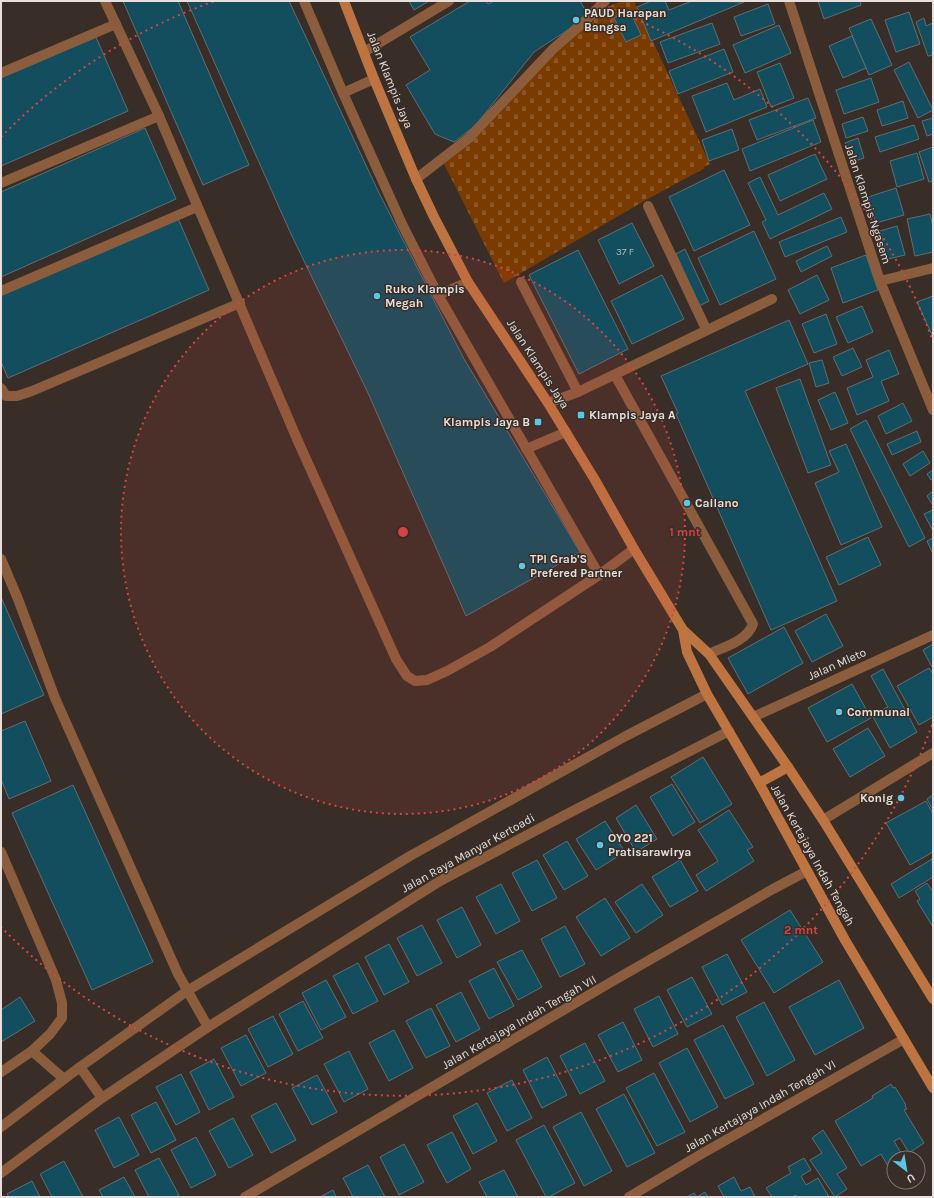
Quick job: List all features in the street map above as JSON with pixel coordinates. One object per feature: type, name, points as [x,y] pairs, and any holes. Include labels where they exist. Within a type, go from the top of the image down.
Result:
[{"type":"main road","name":"Jalan Klampis Jaya","points":[[344,1],[374,79],[416,179],[468,282],[566,432],[683,630],[709,654],[750,712]]},
{"type":"main road","name":"Jalan Kertajaya Indah Tengah","points":[[683,630],[687,652],[713,705],[759,783],[845,940],[933,1088]]},
{"type":"main road","name":"Jalan Kertajaya Indah Tengah","points":[[750,712],[823,820],[933,999]]},
{"type":"main road","points":[[759,783],[788,767]]},
{"type":"street","points":[[105,1],[159,116],[197,207],[240,303],[297,440],[396,659],[407,676],[415,681],[427,680],[447,671],[490,647],[599,575],[634,549]]},
{"type":"street","points":[[304,1],[343,93],[402,224],[438,295],[599,575]]},
{"type":"street","points":[[364,52],[449,1]]},
{"type":"street","points":[[416,179],[469,138],[553,49],[586,21],[605,1]]},
{"type":"street","name":"Jalan Klampis Ngasem","points":[[789,1],[880,281],[933,410]]},
{"type":"street","points":[[1,73],[116,24]]},
{"type":"street","points":[[343,93],[374,79]]},
{"type":"street","points":[[1,183],[159,116]]},
{"type":"street","points":[[648,206],[706,329]]},
{"type":"street","points":[[1,292],[197,207]]},
{"type":"street","points":[[880,281],[933,268]]},
{"type":"street","points":[[438,295],[468,282]]},
{"type":"street","points":[[521,282],[578,392]]},
{"type":"street","points":[[548,403],[578,392],[706,329],[772,299]]},
{"type":"street","points":[[1,388],[6,396],[17,396],[32,391],[240,303]]},
{"type":"street","points":[[614,375],[753,624],[750,631],[742,638],[709,654]]},
{"type":"street","points":[[526,449],[566,432]]},
{"type":"street","points":[[1,559],[18,599],[55,698],[178,974],[205,1023]]},
{"type":"street","name":"Jalan Mleto","points":[[750,712],[933,635]]},
{"type":"street","name":"Jalan Raya Manyar Kertoadi","points":[[1,1127],[80,1067],[187,991],[410,856],[624,737],[707,694]]},
{"type":"street","name":"Jalan Raya Manyar Kertoadi","points":[[1,1174],[99,1094],[205,1023],[440,881],[729,731]]},
{"type":"street","points":[[823,820],[933,753]]},
{"type":"street","points":[[1,852],[56,980],[62,1003],[62,1018],[50,1034],[32,1051],[1,1072]]},
{"type":"street","name":"Jalan Kertajaya Indah Tengah VII","points":[[245,1197],[773,889],[807,871]]},
{"type":"street","name":"Jalan Kertajaya Indah Tengah VI","points":[[629,1197],[703,1153],[904,1039]]},
{"type":"street","points":[[32,1051],[64,1079]]},
{"type":"street","points":[[80,1067],[99,1094]]},
{"type":"green space","points":[[623,1],[634,1],[710,164],[504,283],[444,164],[577,25],[612,5]]},
{"type":"building","points":[[123,1],[178,1],[249,165],[203,185]]},
{"type":"building","name":"Ruko Klampis Megah","points":[[187,1],[289,1],[379,193],[464,359],[580,552],[466,616],[368,393],[291,234]]},
{"type":"building","points":[[409,1],[429,1],[414,10]]},
{"type":"building","points":[[470,1],[486,1],[488,4],[494,1],[580,1],[589,16],[534,52],[475,126],[454,142],[435,134],[406,85],[430,70],[410,37]]},
{"type":"building","points":[[651,1],[665,1],[669,10],[692,1],[744,2],[651,41],[637,7]]},
{"type":"building","points":[[818,1],[860,1],[861,5],[824,19]]},
{"type":"building","points":[[768,4],[775,24],[741,36],[734,17]]},
{"type":"building","points":[[630,11],[641,35],[626,42],[614,18]]},
{"type":"building","points":[[909,12],[920,44],[896,52],[885,20]]},
{"type":"building","points":[[924,18],[926,26],[933,23],[933,55],[928,56],[916,22]]},
{"type":"building","points":[[871,19],[892,65],[869,75],[849,28]]},
{"type":"building","points":[[712,23],[720,44],[668,63],[660,42]]},
{"type":"building","points":[[779,25],[791,53],[745,73],[733,45]]},
{"type":"building","points":[[852,36],[866,68],[843,78],[829,46]]},
{"type":"building","points":[[96,37],[128,111],[1,166],[1,78]]},
{"type":"building","points":[[724,49],[733,72],[678,94],[669,71]]},
{"type":"building","points":[[909,62],[933,110],[918,118],[894,70]]},
{"type":"building","points":[[780,63],[794,98],[771,107],[757,72]]},
{"type":"building","points":[[871,78],[879,102],[844,114],[836,90]]},
{"type":"building","points":[[727,83],[734,100],[760,89],[767,107],[706,132],[692,96]]},
{"type":"building","points":[[808,98],[816,118],[757,140],[749,120]]},
{"type":"building","points":[[903,101],[908,118],[882,126],[877,110]]},
{"type":"building","points":[[863,117],[868,131],[846,138],[842,124]]},
{"type":"building","points":[[933,118],[933,134],[927,136],[922,121]]},
{"type":"building","points":[[813,120],[821,142],[750,171],[742,149]]},
{"type":"building","points":[[914,125],[919,139],[880,152],[875,137]]},
{"type":"building","points":[[145,128],[176,199],[1,277],[1,192]]},
{"type":"building","points":[[732,129],[739,150],[709,161],[702,140]]},
{"type":"building","points":[[858,138],[864,158],[852,162],[845,143]]},
{"type":"building","points":[[933,147],[933,181],[929,182],[919,152]]},
{"type":"building","points":[[917,153],[924,179],[897,187],[890,161]]},
{"type":"building","points":[[815,154],[827,179],[780,201],[768,175]]},
{"type":"building","points":[[724,170],[750,225],[694,251],[669,197]]},
{"type":"building","points":[[760,177],[778,215],[824,193],[832,209],[770,239],[762,222],[766,220],[748,183]]},
{"type":"building","points":[[896,188],[904,215],[876,223],[868,197]]},
{"type":"building","points":[[930,214],[933,227],[933,252],[915,256],[907,219]]},
{"type":"building","points":[[177,216],[209,290],[8,378],[1,362],[1,293]]},
{"type":"building","points":[[841,217],[847,232],[785,257],[779,242]]},
{"type":"building","points":[[632,223],[654,266],[619,284],[598,240]]},
{"type":"building","points":[[897,226],[905,255],[888,259],[880,231]]},
{"type":"building","points":[[754,231],[776,279],[720,305],[698,258]]},
{"type":"building","points":[[827,246],[832,256],[801,272],[796,261]]},
{"type":"building","points":[[685,249],[709,301],[699,306],[676,254]]},
{"type":"building","points":[[578,250],[628,349],[579,374],[529,275]]},
{"type":"building","points":[[866,255],[878,290],[843,303],[831,268]]},
{"type":"building","points":[[662,275],[684,319],[632,344],[611,301]]},
{"type":"building","points":[[817,275],[829,300],[800,314],[788,290]]},
{"type":"building","points":[[933,296],[933,337],[917,302]]},
{"type":"building","points":[[862,306],[873,332],[848,343],[836,317]]},
{"type":"building","points":[[826,314],[837,344],[814,353],[802,324]]},
{"type":"building","points":[[789,320],[808,364],[745,391],[837,601],[771,630],[676,414],[678,413],[661,376]]},
{"type":"building","points":[[853,348],[862,367],[842,376],[833,357]]},
{"type":"building","points":[[889,350],[899,374],[881,381],[889,401],[857,415],[847,388],[873,377],[866,360]]},
{"type":"building","points":[[822,360],[829,383],[816,387],[809,363]]},
{"type":"building","points":[[800,379],[831,465],[808,473],[776,388]]},
{"type":"building","points":[[835,392],[848,423],[831,430],[818,400]]},
{"type":"building","points":[[903,403],[912,421],[886,434],[878,416]]},
{"type":"building","points":[[866,420],[925,538],[909,547],[850,429]]},
{"type":"building","points":[[917,431],[921,442],[892,455],[887,444]]},
{"type":"building","points":[[846,444],[882,527],[841,545],[815,483],[839,472],[829,451]]},
{"type":"building","points":[[923,451],[930,463],[910,476],[903,464]]},
{"type":"building","points":[[933,470],[933,479],[931,480],[927,474]]},
{"type":"building","points":[[933,491],[933,503],[932,504],[927,496]]},
{"type":"building","points":[[933,510],[933,531],[924,514]]},
{"type":"building","points":[[868,537],[881,565],[839,585],[826,557]]},
{"type":"building","points":[[933,538],[933,554],[927,541]]},
{"type":"building","points":[[1,597],[44,695],[1,714]]},
{"type":"building","points":[[826,614],[843,646],[812,662],[795,631]]},
{"type":"building","points":[[784,627],[803,663],[748,694],[728,658]]},
{"type":"building","points":[[933,644],[933,669],[923,650]]},
{"type":"building","points":[[929,668],[933,674],[933,717],[919,725],[897,686]]},
{"type":"building","points":[[883,669],[917,732],[890,748],[872,715],[888,707],[871,676]]},
{"type":"building","points":[[852,684],[871,718],[827,742],[808,708]]},
{"type":"building","points":[[25,721],[51,781],[9,799],[1,779],[1,731]]},
{"type":"building","points":[[868,728],[885,756],[850,777],[833,749]]},
{"type":"building","points":[[703,757],[732,804],[700,823],[671,777]]},
{"type":"building","points":[[672,784],[695,822],[673,836],[650,797]]},
{"type":"building","points":[[73,785],[153,962],[92,990],[12,813]]},
{"type":"building","points":[[933,795],[933,810],[927,799]]},
{"type":"building","points":[[926,801],[933,814],[933,852],[910,865],[886,823]]},
{"type":"building","points":[[636,805],[657,839],[636,852],[616,818]]},
{"type":"building","points":[[729,810],[753,847],[747,850],[754,861],[706,891],[696,875],[718,861],[698,830]]},
{"type":"building","name":"OYO 221 Pratisarawirya","points":[[605,821],[625,852],[596,870],[576,839]]},
{"type":"building","points":[[567,841],[588,876],[564,890],[543,855]]},
{"type":"building","points":[[932,859],[933,877],[899,898],[891,884]]},
{"type":"building","points":[[537,860],[557,898],[532,911],[512,873]]},
{"type":"building","points":[[680,860],[698,891],[670,907],[652,877]]},
{"type":"building","points":[[927,883],[933,892],[933,927],[917,901],[920,899],[915,891]]},
{"type":"building","points":[[501,884],[520,921],[496,934],[476,897]]},
{"type":"building","points":[[642,884],[663,915],[636,933],[615,902]]},
{"type":"building","points":[[605,898],[630,938],[601,956],[576,917]]},
{"type":"building","points":[[462,907],[481,945],[457,958],[437,920]]},
{"type":"building","points":[[790,910],[823,962],[774,993],[741,940]]},
{"type":"building","points":[[422,925],[442,963],[417,976],[397,938]]},
{"type":"building","points":[[565,926],[585,964],[560,977],[541,939]]},
{"type":"building","points":[[389,944],[409,982],[384,995],[365,957]]},
{"type":"building","points":[[522,950],[542,987],[518,1000],[497,962]]},
{"type":"building","points":[[727,954],[747,992],[722,1005],[702,967]]},
{"type":"building","points":[[358,963],[378,1001],[353,1014],[333,976]]},
{"type":"building","points":[[494,968],[514,1006],[489,1019],[469,981]]},
{"type":"building","points":[[692,977],[712,1014],[687,1027],[667,990]]},
{"type":"building","points":[[326,980],[346,1017],[321,1030],[302,993]]},
{"type":"building","points":[[839,980],[864,1028],[815,1055],[789,1007]]},
{"type":"building","points":[[461,992],[480,1029],[456,1042],[436,1005]]},
{"type":"building","points":[[659,996],[678,1034],[653,1047],[634,1009]]},
{"type":"building","points":[[20,997],[35,1021],[1,1042],[1,1010]]},
{"type":"building","points":[[303,1001],[323,1038],[298,1051],[279,1014]]},
{"type":"building","points":[[764,1002],[795,1060],[767,1076],[736,1017]]},
{"type":"building","points":[[431,1008],[450,1046],[426,1058],[406,1021]]},
{"type":"building","points":[[273,1016],[293,1054],[268,1067],[248,1029]]},
{"type":"building","points":[[623,1022],[642,1060],[618,1072],[598,1035]]},
{"type":"building","points":[[723,1025],[754,1084],[725,1099],[694,1040]]},
{"type":"building","points":[[394,1030],[413,1068],[389,1081],[369,1043]]},
{"type":"building","points":[[246,1035],[266,1073],[241,1086],[221,1048]]},
{"type":"building","points":[[585,1043],[605,1081],[580,1094],[560,1056]]},
{"type":"building","points":[[687,1048],[718,1107],[690,1122],[659,1063]]},
{"type":"building","points":[[349,1051],[368,1089],[344,1102],[324,1064]]},
{"type":"building","points":[[547,1057],[567,1095],[542,1108],[523,1070]]},
{"type":"building","points":[[214,1059],[234,1097],[209,1110],[190,1072]]},
{"type":"building","points":[[654,1073],[685,1132],[657,1146],[626,1088]]},
{"type":"building","points":[[181,1074],[200,1112],[176,1125],[156,1087]]},
{"type":"building","points":[[317,1075],[337,1112],[312,1125],[292,1088]]},
{"type":"building","points":[[512,1080],[532,1118],[507,1131],[487,1093]]},
{"type":"building","points":[[891,1084],[893,1088],[895,1087],[906,1105],[905,1106],[907,1109],[904,1110],[924,1143],[914,1150],[907,1150],[900,1138],[894,1141],[899,1150],[886,1150],[886,1163],[881,1154],[861,1166],[835,1121],[873,1098],[872,1096]]},
{"type":"building","points":[[624,1094],[655,1153],[627,1167],[596,1109]]},
{"type":"building","points":[[156,1102],[176,1140],[151,1153],[131,1115]]},
{"type":"building","points":[[276,1103],[296,1140],[271,1153],[251,1116]]},
{"type":"building","points":[[477,1103],[497,1141],[473,1154],[453,1116]]},
{"type":"building","points":[[581,1112],[612,1171],[584,1186],[553,1127]]},
{"type":"building","points":[[119,1117],[139,1155],[114,1168],[95,1130]]},
{"type":"building","points":[[233,1118],[253,1155],[229,1168],[209,1131]]},
{"type":"building","points":[[544,1125],[575,1183],[549,1197],[546,1197],[516,1140]]},
{"type":"building","points":[[823,1130],[847,1168],[837,1174],[847,1189],[835,1197],[810,1160],[822,1153],[812,1138]]},
{"type":"building","points":[[452,1132],[471,1169],[447,1183],[427,1145]]},
{"type":"building","points":[[196,1137],[216,1175],[191,1188],[171,1150]]},
{"type":"building","points":[[404,1144],[424,1182],[399,1195],[380,1157]]},
{"type":"building","points":[[159,1158],[179,1195],[176,1197],[149,1197],[135,1170]]},
{"type":"building","points":[[804,1158],[811,1170],[801,1176],[806,1185],[818,1178],[829,1197],[797,1197],[796,1195],[792,1197],[772,1197],[766,1188],[791,1173],[788,1167]]},
{"type":"building","points":[[64,1161],[83,1197],[52,1197],[40,1174]]},
{"type":"building","points":[[368,1165],[385,1197],[353,1197],[343,1178]]},
{"type":"building","points":[[504,1170],[518,1197],[487,1197],[479,1182]]},
{"type":"building","points":[[124,1177],[135,1197],[103,1197],[99,1190]]},
{"type":"building","points":[[734,1177],[741,1191],[750,1187],[755,1197],[724,1197],[718,1186]]},
{"type":"building","points":[[32,1181],[40,1197],[9,1197],[7,1194]]},
{"type":"building","points":[[333,1190],[336,1197],[320,1197]]},
{"type":"building","points":[[705,1192],[708,1197],[697,1197]]},
{"type":"building","points":[[694,1193],[697,1197],[687,1197]]},
{"type":"place","name":"PAUD Harapan Bangsa","points":[[576,20]]},
{"type":"place","name":"Ruko Klampis Megah","points":[[377,296]]},
{"type":"place","name":"Klampis Jaya A","points":[[581,415]]},
{"type":"place","name":"Klampis Jaya B","points":[[538,422]]},
{"type":"place","name":"Cailano","points":[[687,503]]},
{"type":"place","name":"TPI Grab'S Prefered Partner","points":[[522,566]]},
{"type":"place","name":"Communal","points":[[839,712]]},
{"type":"place","name":"Konig","points":[[901,798]]},
{"type":"place","name":"OYO 221 Pratisarawirya","points":[[600,845]]}]
